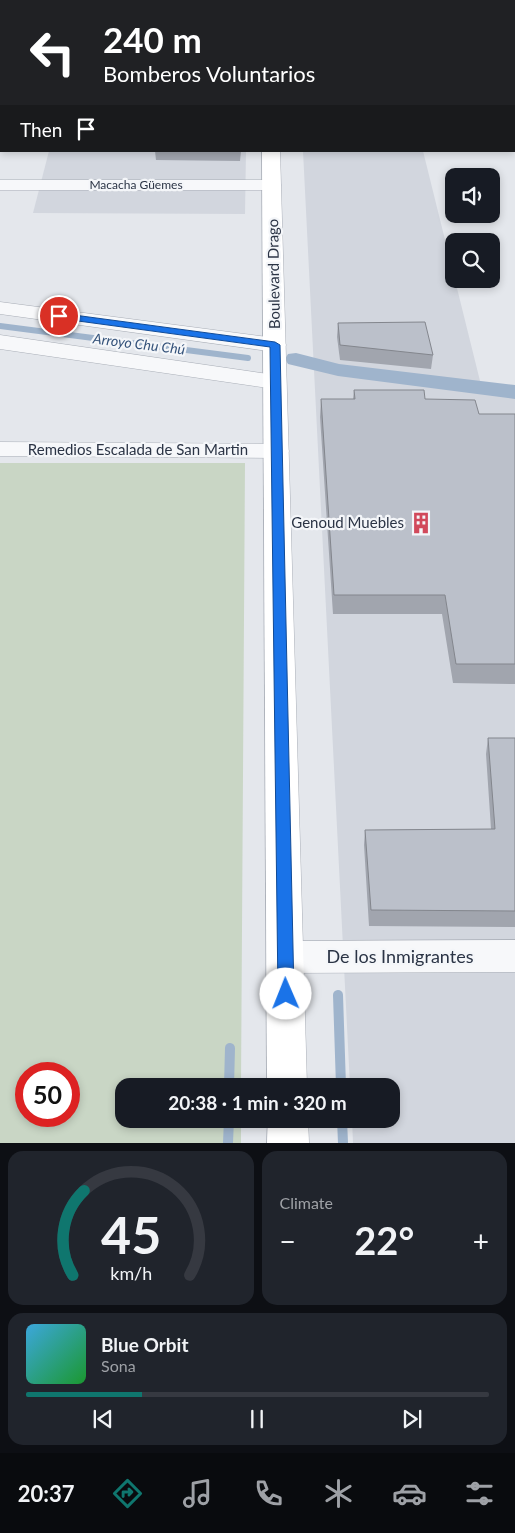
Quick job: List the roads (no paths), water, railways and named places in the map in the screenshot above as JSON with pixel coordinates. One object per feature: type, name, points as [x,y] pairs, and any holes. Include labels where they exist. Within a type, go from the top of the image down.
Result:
[{"type":"main road","name":"Boulevard Drago","points":[[271,152],[287,1078]]},
{"type":"main road","points":[[288,1128],[288,1143]]},
{"type":"street","name":"Macacha Güemes","points":[[0,185],[272,185]]},
{"type":"street","points":[[0,308],[275,347]]},
{"type":"street","points":[[0,342],[275,376]]},
{"type":"street","name":"Remedios Escalada de San Martin","points":[[0,449],[277,451]]},
{"type":"street","name":"De los Inmigrantes","points":[[286,957],[515,956]]},
{"type":"waterway","name":"Arroyo Chu Chú","points":[[0,326],[248,358]]},
{"type":"waterway","name":"Arroyo Chu Chú","points":[[296,359],[338,370],[515,392]]},
{"type":"waterway","points":[[338,995],[341,1078]]},
{"type":"waterway","points":[[229,1078],[230,1048]]},
{"type":"waterway","points":[[228,1143],[229,1128]]},
{"type":"waterway","points":[[342,1128],[343,1143]]},
{"type":"place","name":"Genoud Muebles","points":[[421,523]]}]
